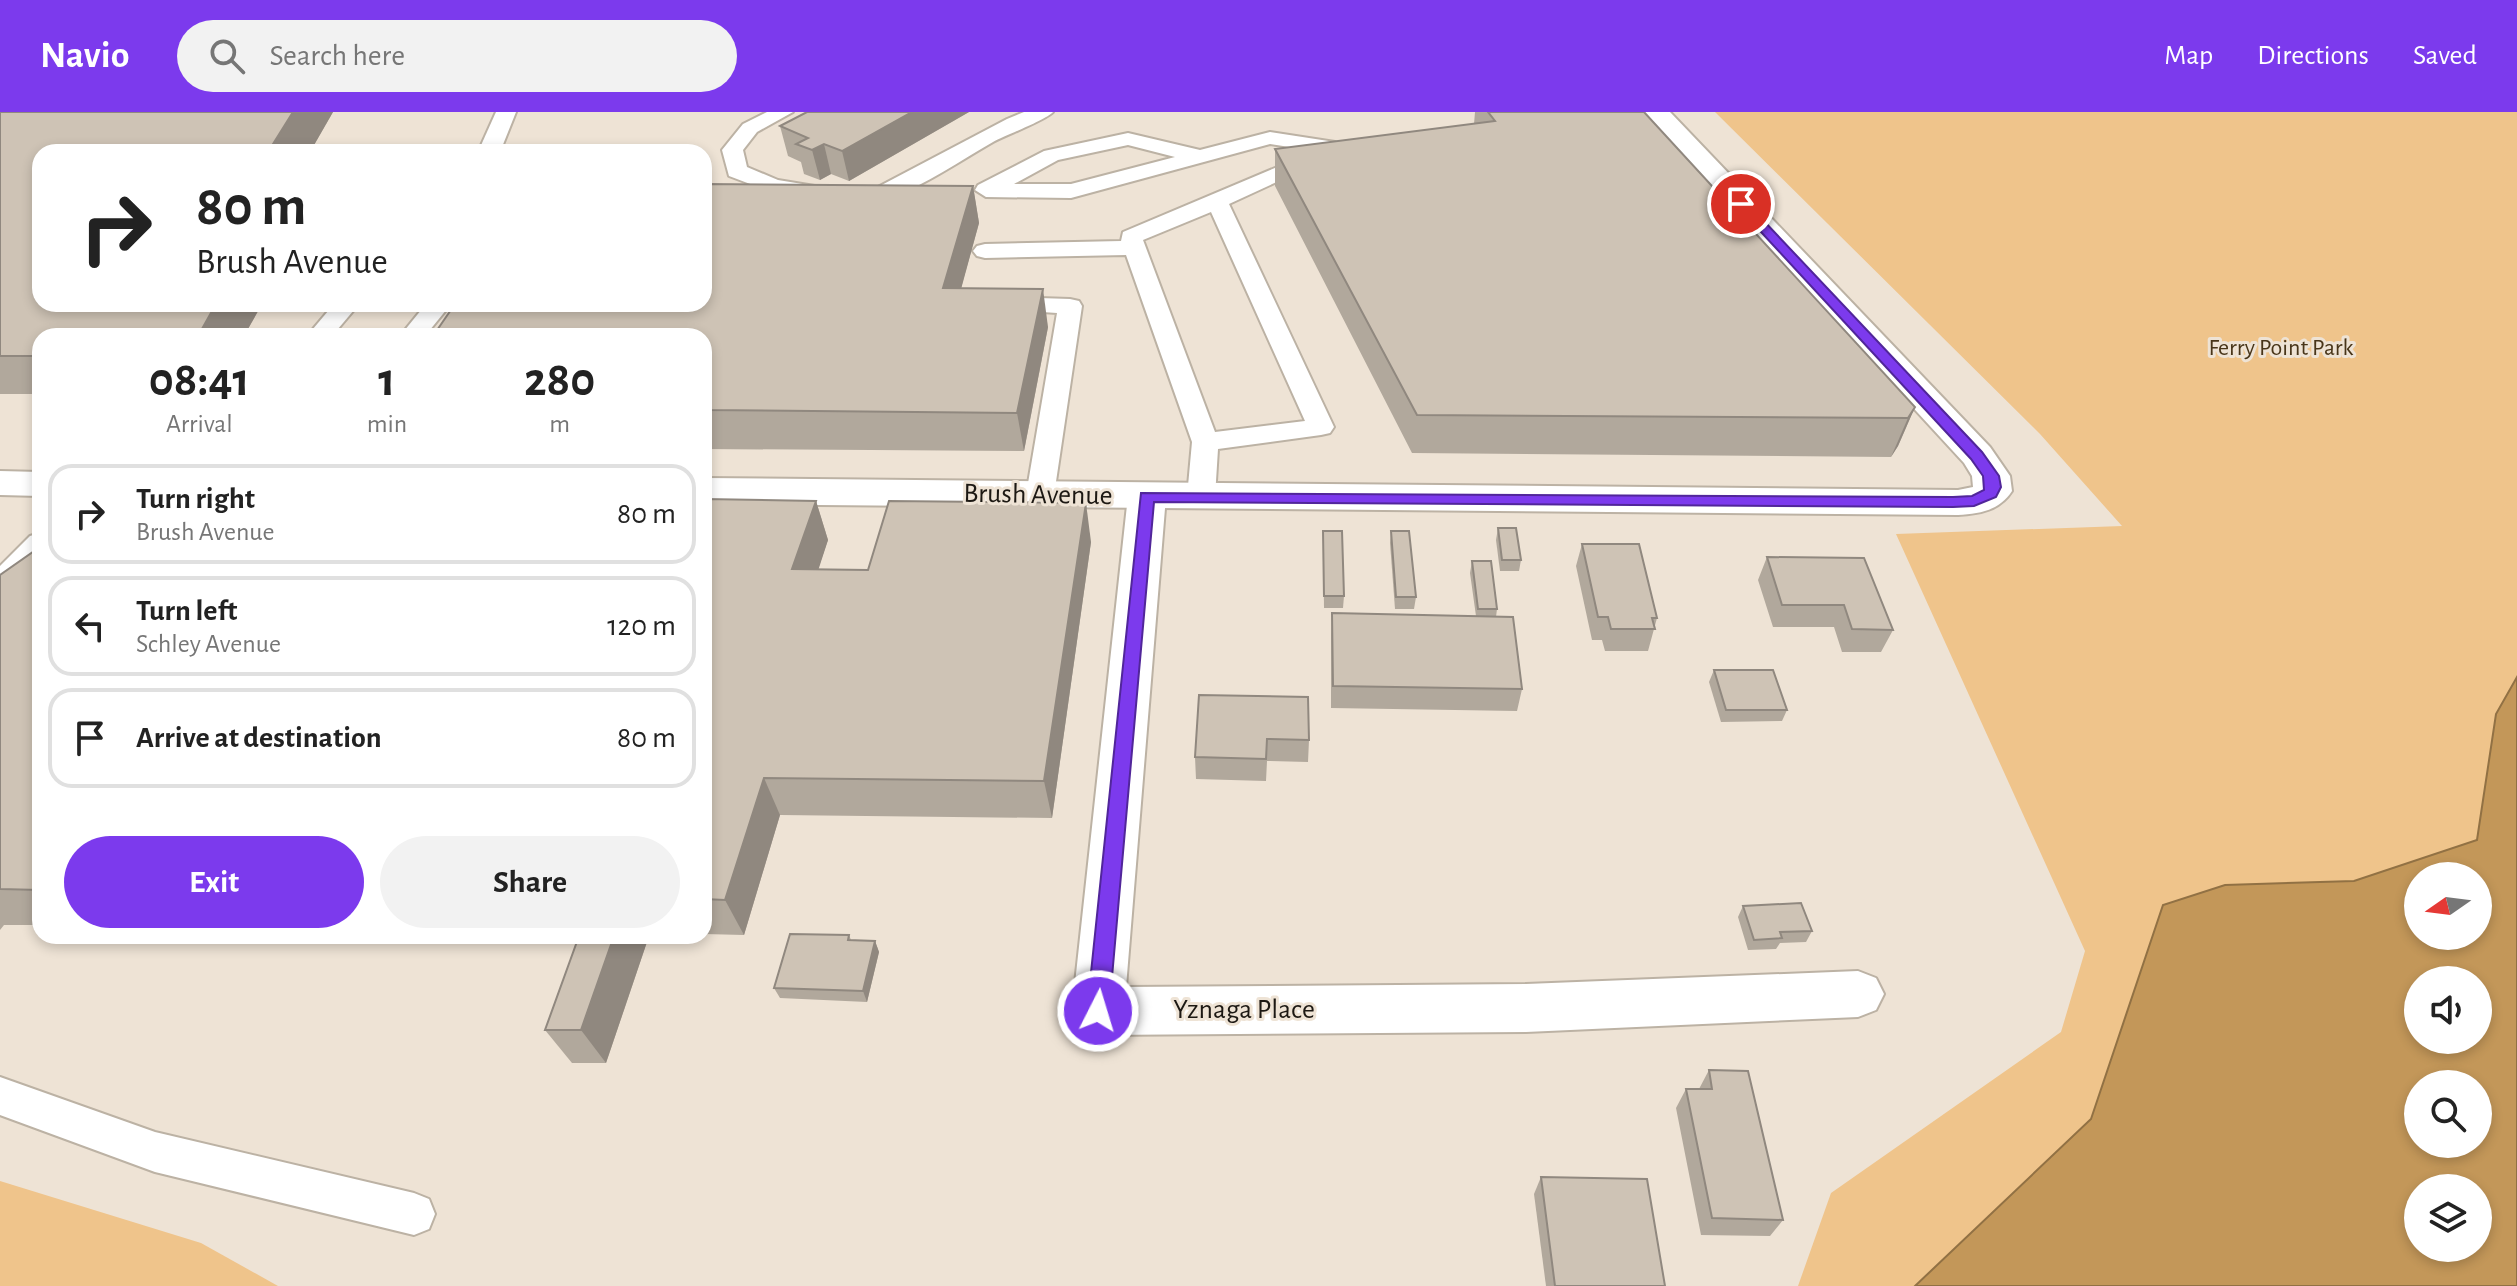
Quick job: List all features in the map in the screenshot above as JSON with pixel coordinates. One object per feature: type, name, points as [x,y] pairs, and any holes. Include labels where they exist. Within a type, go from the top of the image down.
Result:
[{"type":"street","name":"Brush Avenue","points":[[712,491],[1953,502],[1981,499],[1993,491],[1991,476],[1977,455],[1655,112]]},
{"type":"street","points":[[0,483],[32,484]]},
{"type":"street","name":"Yznaga Place","points":[[1147,496],[1098,1011],[1526,1008],[1858,994]]},
{"type":"lane","points":[[492,144],[506,112]]},
{"type":"lane","points":[[783,112],[750,128],[732,150],[737,171],[773,186],[851,199],[882,194],[1014,123],[1043,112]]},
{"type":"lane","points":[[1197,156],[1128,139],[1051,155],[986,190],[1071,191],[1270,138],[1335,148]]},
{"type":"lane","points":[[1201,497],[1205,442],[1131,237],[1335,148],[1363,144]]},
{"type":"lane","points":[[1205,442],[1321,427],[1217,201]]},
{"type":"lane","points":[[985,251],[1135,248]]},
{"type":"lane","points":[[986,304],[1070,306],[1040,495]]},
{"type":"lane","points":[[326,328],[340,312]]},
{"type":"lane","points":[[419,328],[432,312]]},
{"type":"lane","points":[[4,576],[32,550]]},
{"type":"lane","points":[[0,1096],[155,1152],[414,1214]]},
{"type":"green space","name":"Ferry Point Park","points":[[1715,112],[2517,112],[2517,806],[2478,840],[2354,881],[2225,885],[2163,905],[2091,1119],[1915,1286],[1798,1286],[1831,1193],[2061,1032],[2085,951],[1896,534],[2122,526],[2040,434]]},
{"type":"green space","points":[[0,1181],[201,1243],[278,1286],[0,1286]]},
{"type":"shaded area","points":[[2517,677],[2517,1286],[1915,1286],[2091,1119],[2163,905],[2225,885],[2354,881],[2404,864],[2404,950],[2492,950],[2492,862],[2411,862],[2477,840],[2496,714]]},
{"type":"building","points":[[0,112],[293,112],[273,144],[32,144],[32,312],[212,312],[202,328],[32,328],[32,356],[0,356]]},
{"type":"building","points":[[807,112],[912,112],[842,151],[824,144],[812,150],[796,144],[808,138],[780,126]]},
{"type":"building","points":[[1488,112],[1644,112],[1915,407],[1908,418],[1417,415],[1275,149],[1495,121]]},
{"type":"building","points":[[712,184],[973,186],[943,288],[1043,289],[1017,413],[712,410],[712,328],[438,328],[450,312],[712,312]]},
{"type":"building","points":[[712,499],[816,501],[792,569],[868,570],[889,501],[1086,503],[1044,781],[764,778],[725,900],[712,899]]},
{"type":"building","points":[[1498,528],[1516,528],[1521,560],[1502,560]]},
{"type":"building","points":[[1323,531],[1342,531],[1344,596],[1324,596]]},
{"type":"building","points":[[1391,531],[1409,531],[1416,597],[1396,597]]},
{"type":"building","points":[[1582,544],[1639,544],[1657,618],[1652,618],[1655,629],[1611,629],[1608,617],[1598,617]]},
{"type":"building","points":[[32,553],[32,890],[0,889],[0,575]]},
{"type":"building","points":[[1767,557],[1864,558],[1893,630],[1852,629],[1844,605],[1782,605]]},
{"type":"building","points":[[1472,561],[1491,561],[1497,609],[1478,609]]},
{"type":"building","points":[[1332,613],[1513,617],[1522,689],[1333,686]]},
{"type":"building","points":[[1714,670],[1773,670],[1787,710],[1726,710]]},
{"type":"building","points":[[1199,695],[1308,697],[1309,740],[1267,739],[1266,759],[1195,757]]},
{"type":"building","points":[[1801,903],[1812,931],[1780,932],[1782,938],[1754,940],[1743,906]]},
{"type":"building","points":[[790,934],[849,935],[848,940],[875,941],[863,991],[774,988]]},
{"type":"building","points":[[576,944],[611,944],[581,1030],[545,1030]]},
{"type":"building","points":[[1709,1070],[1748,1071],[1783,1220],[1712,1218],[1686,1089],[1712,1089]]},
{"type":"building","points":[[1541,1177],[1647,1179],[1665,1286],[1555,1286]]},
{"type":"route","points":[[1098,1011],[1147,496],[1953,502],[1974,501],[1991,494],[1994,487],[1991,476],[1977,455],[1741,204]]}]
